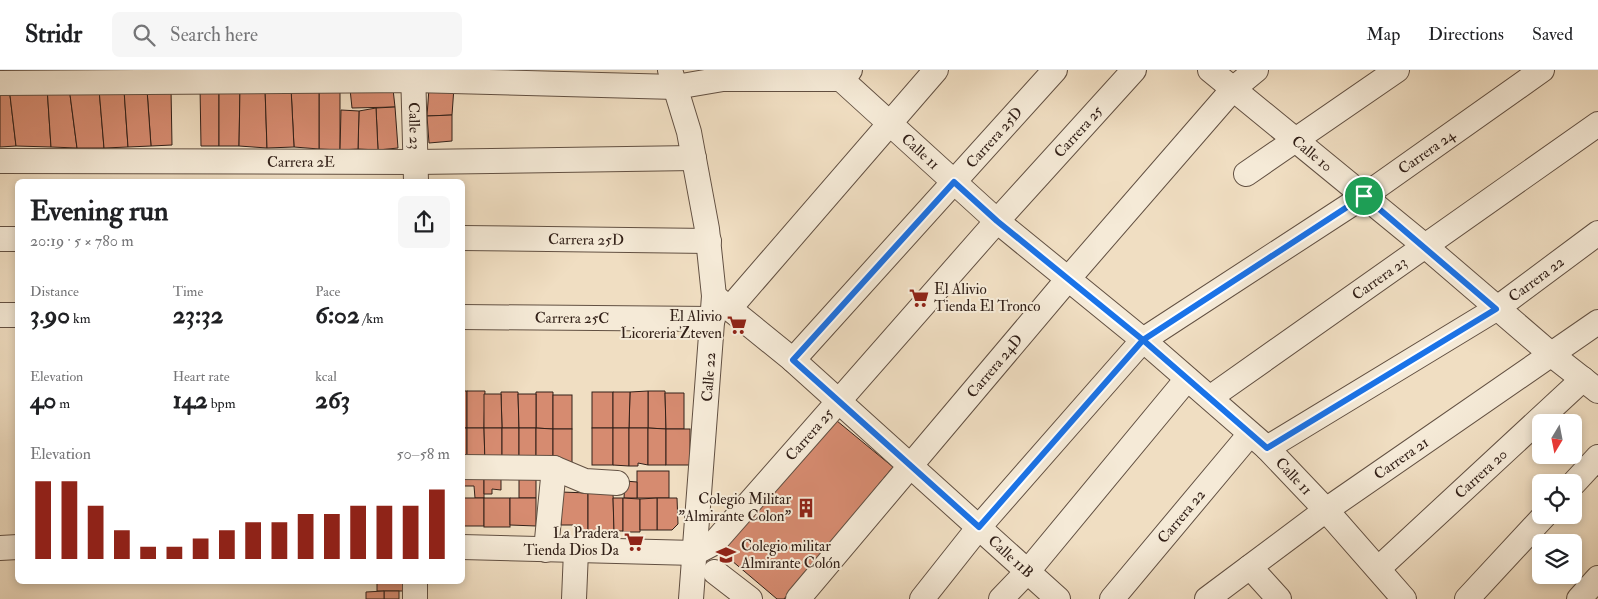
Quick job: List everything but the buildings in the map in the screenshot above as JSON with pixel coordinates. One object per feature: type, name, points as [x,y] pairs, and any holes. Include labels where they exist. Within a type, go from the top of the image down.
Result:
[{"type":"street","points":[[719,308],[936,70]]},
{"type":"street","name":"Carrera 25D","points":[[793,360],[1055,70]]},
{"type":"street","name":"Carrera 25","points":[[695,553],[714,543],[838,400],[1134,70]]},
{"type":"street","name":"Calle 10","points":[[1210,70],[1425,246],[1496,309],[1590,385]]},
{"type":"street","name":"Carrera 24D","points":[[798,599],[912,467],[1068,279],[1233,89],[1256,70]]},
{"type":"street","points":[[1246,174],[1397,70]]},
{"type":"street","name":"Carrera 24","points":[[922,599],[979,527],[1143,340],[1364,196],[1542,70]]},
{"type":"street","points":[[0,83],[180,76],[413,75],[673,78],[841,73]]},
{"type":"street","name":"Calle 11","points":[[841,73],[890,122],[997,221],[1210,396],[1259,441],[1326,510],[1379,568],[1404,599]]},
{"type":"street","name":"Calle 23","points":[[413,75],[416,172]]},
{"type":"street","name":"Calle 22","points":[[673,78],[694,158],[719,308],[691,599]]},
{"type":"street","name":"Carrera 23","points":[[1210,396],[1598,124]]},
{"type":"street","name":"Carrera 2E","points":[[0,160],[416,172],[694,158]]},
{"type":"street","name":"Carrera 22","points":[[1112,599],[1259,441],[1496,309],[1598,233]]},
{"type":"street","name":"Carrera 25D","points":[[465,238],[709,241]]},
{"type":"street","points":[[0,239],[15,239]]},
{"type":"street","name":"Carrera 25C","points":[[465,317],[719,308]]},
{"type":"street","name":"Calle 11B","points":[[719,308],[793,360],[1058,599]]},
{"type":"street","points":[[0,315],[15,315]]},
{"type":"street","name":"Carrera 21","points":[[1207,599],[1326,510],[1598,322]]},
{"type":"street","points":[[1001,599],[1028,571],[1188,379]]},
{"type":"street","name":"Carrera 20","points":[[1379,568],[1590,385]]},
{"type":"street","points":[[1582,474],[1598,457]]},
{"type":"street","points":[[465,468],[554,468],[585,481],[618,483]]},
{"type":"street","points":[[546,550],[554,468]]},
{"type":"street","points":[[1467,599],[1536,524]]},
{"type":"street","points":[[0,548],[15,547]]},
{"type":"street","points":[[465,547],[695,553]]},
{"type":"street","points":[[574,599],[576,551]]},
{"type":"street","points":[[1250,567],[1279,599]]},
{"type":"street","points":[[715,572],[750,599]]},
{"type":"street","points":[[1579,599],[1598,578]]},
{"type":"street","points":[[414,584],[414,599]]},
{"type":"place","name":"El Alivio Tienda El Tronco","points":[[919,298]]},
{"type":"place","name":"El Alivio Licoreria Zteven","points":[[737,325]]},
{"type":"place","name":"Colegio Militar \"Almirante Colon\"","points":[[806,508]]},
{"type":"place","name":"La Pradera Tienda Dios Da","points":[[634,542]]},
{"type":"place","name":"Colegio militar Almirante Colón","points":[[726,555]]},
{"type":"route","points":[[1364,196],[1143,340],[997,221],[954,182],[793,360],[979,527],[1143,340],[1210,396],[1267,448],[1496,309],[1425,246],[1364,196]]}]
